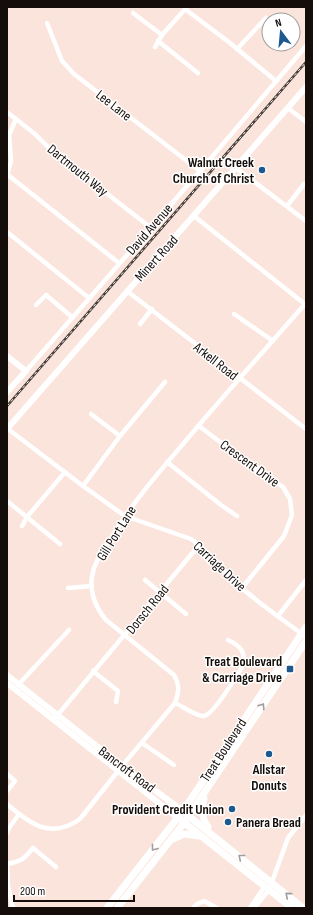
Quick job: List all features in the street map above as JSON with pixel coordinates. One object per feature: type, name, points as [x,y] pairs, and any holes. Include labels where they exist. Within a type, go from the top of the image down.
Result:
[{"type":"main road","name":"Treat Boulevard","points":[[107,908],[183,811],[304,635],[306,627]]},
{"type":"main road","name":"Treat Boulevard","points":[[117,908],[190,816],[276,684],[306,641]]},
{"type":"main road","points":[[206,792],[202,816],[212,834]]},
{"type":"main road","name":"Bancroft Road","points":[[183,811],[303,908]]},
{"type":"main road","name":"Bancroft Road","points":[[178,818],[292,908]]},
{"type":"main road","points":[[171,840],[184,834],[200,836]]},
{"type":"street","points":[[155,47],[162,35],[186,8],[276,81]]},
{"type":"street","points":[[133,13],[162,35]]},
{"type":"street","points":[[237,49],[261,23]]},
{"type":"street","name":"Lee Lane","points":[[47,24],[62,61],[74,74],[200,172]]},
{"type":"street","points":[[158,41],[198,73]]},
{"type":"street","name":"David Avenue","points":[[7,392],[200,172],[306,46]]},
{"type":"street","name":"Minert Road","points":[[7,429],[306,87]]},
{"type":"street","points":[[288,108],[306,122]]},
{"type":"street","name":"Dartmouth Way","points":[[7,112],[35,134],[50,149],[151,228]]},
{"type":"street","points":[[16,119],[9,135],[11,161],[7,175],[119,263]]},
{"type":"street","points":[[236,168],[306,221]]},
{"type":"street","points":[[287,206],[304,184],[306,184]]},
{"type":"street","points":[[194,216],[306,304]]},
{"type":"street","points":[[7,232],[89,298]]},
{"type":"street","name":"Arkell Road","points":[[127,291],[306,429]]},
{"type":"street","points":[[36,306],[46,295],[72,317]]},
{"type":"street","name":"Gill Port Lane","points":[[176,703],[180,690],[174,675],[106,620],[100,613],[94,599],[92,573],[125,516],[167,462],[239,378],[306,304]]},
{"type":"street","points":[[140,324],[152,309]]},
{"type":"street","points":[[234,314],[273,341]]},
{"type":"street","points":[[7,356],[26,371]]},
{"type":"street","points":[[83,486],[120,436],[165,382]]},
{"type":"street","points":[[91,414],[120,436]]},
{"type":"street","name":"Crescent Drive","points":[[199,426],[253,467],[283,487],[290,500],[292,515],[284,536],[242,588]]},
{"type":"street","name":"Carriage Drive","points":[[7,429],[125,516],[191,539],[215,559],[242,588],[304,635]]},
{"type":"street","points":[[167,462],[237,516]]},
{"type":"street","points":[[22,526],[65,472]]},
{"type":"street","points":[[7,501],[60,544]]},
{"type":"street","name":"Dorsch Road","points":[[56,717],[199,545]]},
{"type":"street","points":[[145,580],[186,614]]},
{"type":"street","points":[[278,616],[306,580]]},
{"type":"street","points":[[68,588],[92,586]]},
{"type":"street","points":[[18,685],[69,630]]},
{"type":"street","points":[[7,804],[37,826],[44,828],[56,829],[70,826],[80,819],[176,703],[196,715],[203,716],[212,712],[242,667],[244,660],[242,650],[228,640]]},
{"type":"street","points":[[93,672],[118,691],[116,702]]},
{"type":"street","name":"Bancroft Road","points":[[7,675],[178,818]]},
{"type":"street","name":"Bancroft Road","points":[[7,683],[56,717]]},
{"type":"street","points":[[142,743],[174,765]]},
{"type":"street","name":"Bancroft Road","points":[[120,769],[183,811]]},
{"type":"street","points":[[7,774],[15,781],[7,791]]},
{"type":"street","points":[[7,833],[19,814]]},
{"type":"street","points":[[250,908],[272,882],[288,838],[306,815]]},
{"type":"street","points":[[14,908],[8,886],[7,865],[25,859],[33,848],[56,867]]},
{"type":"street","points":[[254,908],[267,888]]},
{"type":"street","points":[[193,908],[197,904],[204,901],[217,908]]},
{"type":"railway","points":[[7,406],[306,62]]},
{"type":"place","name":"Walnut Creek Church of Christ","points":[[262,170]]},
{"type":"place","name":"Treat Boulevard & Carriage Drive","points":[[290,669]]},
{"type":"place","name":"Allstar Donuts","points":[[269,754]]},
{"type":"place","name":"Provident Credit Union","points":[[232,809]]},
{"type":"place","name":"Panera Bread","points":[[228,822]]}]
